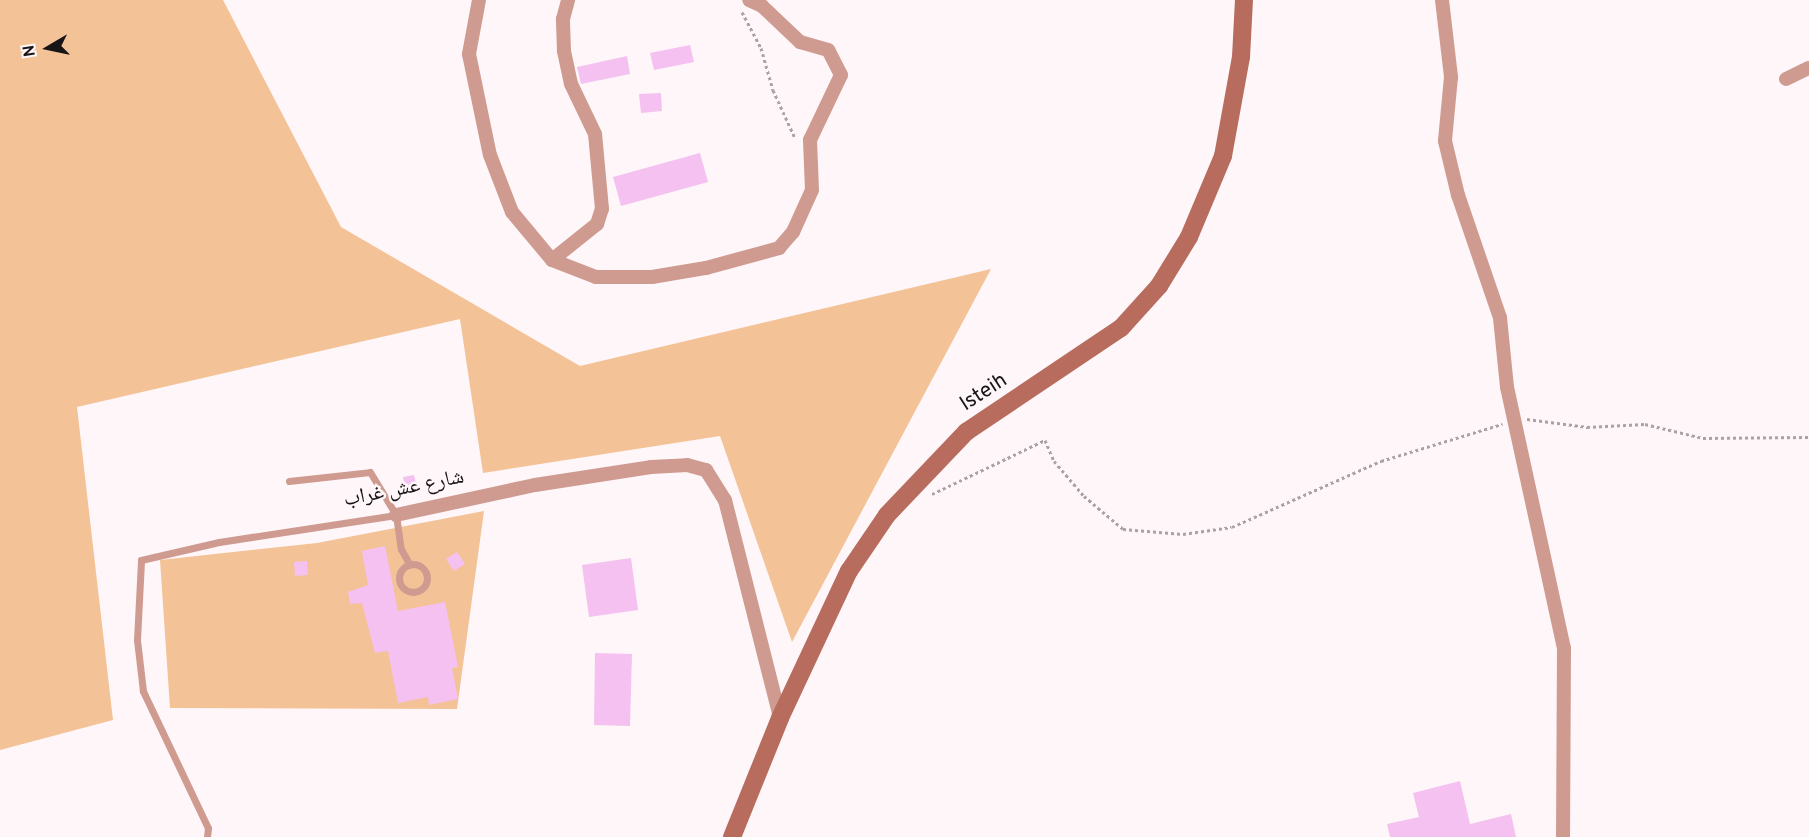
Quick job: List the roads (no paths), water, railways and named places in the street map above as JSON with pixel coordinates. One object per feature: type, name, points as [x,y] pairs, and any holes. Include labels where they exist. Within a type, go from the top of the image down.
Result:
[{"type":"street","points":[[479,0],[469,54],[490,155],[512,212],[552,260],[596,278],[652,277],[706,268],[779,248],[793,232],[812,189],[810,140],[841,75],[828,50],[800,42],[762,6],[745,5]]},
{"type":"street","points":[[552,260],[597,224],[602,209],[595,134],[571,84],[564,51],[563,19],[568,0]]},
{"type":"street","name":"Isteih","points":[[732,837],[780,718],[849,571],[887,515],[966,432],[1120,328],[1159,286],[1189,237],[1223,156],[1241,57],[1244,0]]},
{"type":"street","points":[[1442,0],[1450,77],[1445,141],[1458,195],[1500,318],[1514,418],[1564,648],[1563,837]]},
{"type":"street","points":[[1786,79],[1809,68]]},
{"type":"street","name":"شارع عش غراب","points":[[396,515],[535,485],[651,467],[687,465],[706,470],[725,500],[780,718]]},
{"type":"lane","points":[[290,481],[370,472],[396,515],[401,549],[410,565],[422,568],[427,575],[426,584],[416,592],[407,591],[400,579],[410,565]]},
{"type":"lane","name":"شارع عش غراب","points":[[207,837],[208,828],[143,691],[137,640],[141,560],[230,540],[396,515]]}]
